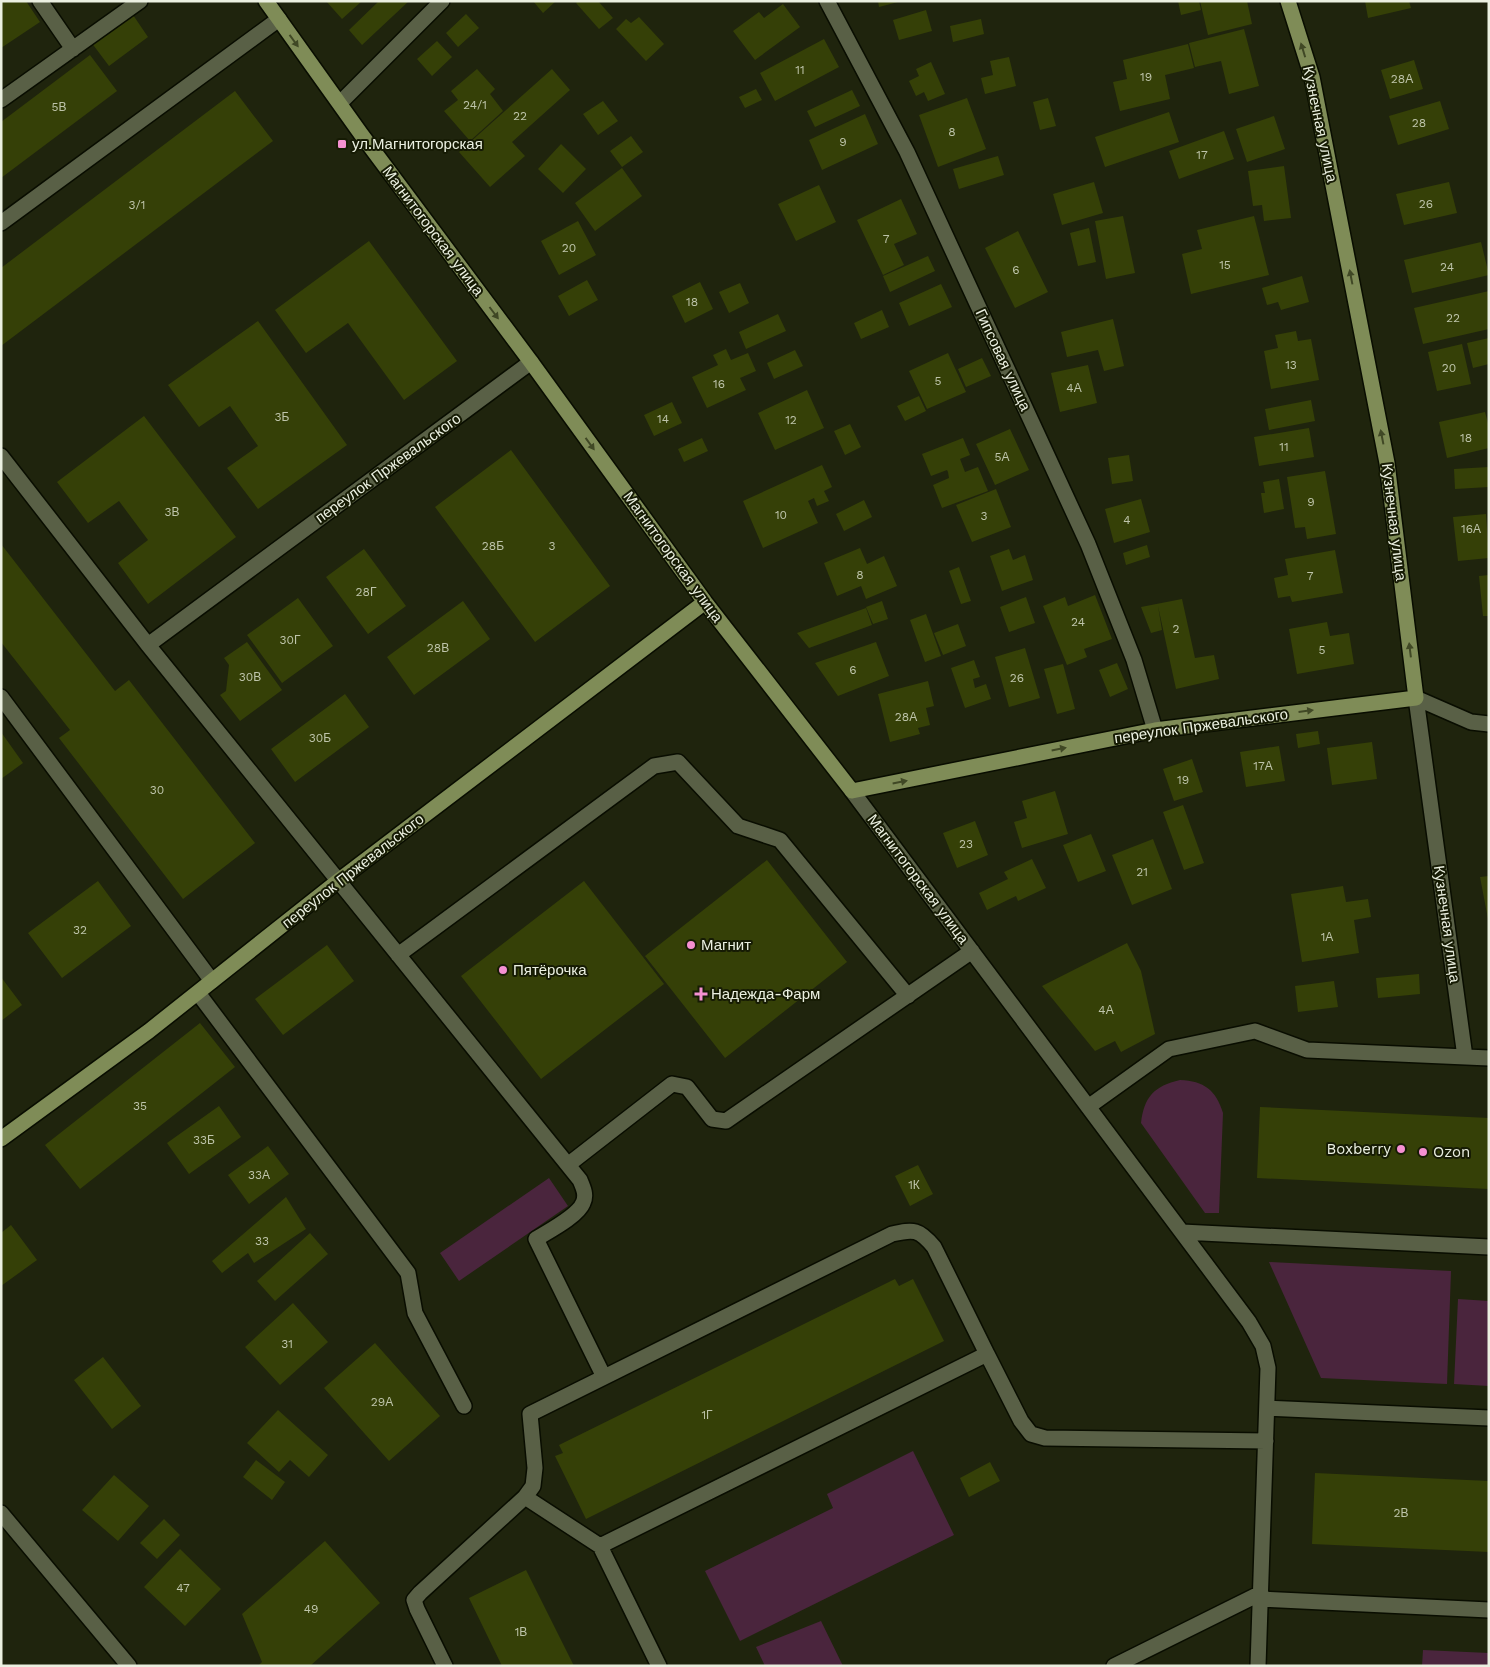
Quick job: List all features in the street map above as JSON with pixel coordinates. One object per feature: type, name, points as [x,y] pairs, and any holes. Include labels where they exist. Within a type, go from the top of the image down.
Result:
[{"type":"main road","name":"Магнитогорская улица","points":[[266,1],[705,602],[852,791]]},
{"type":"main road","name":"Кузнечная улица","points":[[1288,1],[1312,77],[1387,463],[1416,698]]},
{"type":"main road","name":"переулок Пржевальского","points":[[1,1139],[149,1031],[338,881],[705,602]]},
{"type":"main road","name":"переулок Пржевальского","points":[[852,791],[1155,730],[1416,698]]},
{"type":"street","points":[[40,1],[73,49]]},
{"type":"street","points":[[1,100],[140,1]]},
{"type":"street","points":[[340,103],[442,1]]},
{"type":"street","name":"Гипсовая улица","points":[[827,1],[907,152],[1088,544],[1134,660],[1155,730]]},
{"type":"street","points":[[1,223],[279,19]]},
{"type":"street","name":"переулок Пржевальского","points":[[148,645],[531,362]]},
{"type":"street","points":[[1,456],[148,645],[580,1180],[585,1191],[584,1202],[578,1211],[536,1239],[604,1377]]},
{"type":"street","points":[[1,697],[212,982]]},
{"type":"street","points":[[1416,698],[1472,722],[1489,724]]},
{"type":"street","name":"Кузнечная улица","points":[[1416,698],[1465,1054]]},
{"type":"street","points":[[398,956],[654,766],[678,762],[738,826],[780,840],[908,996]]},
{"type":"street","name":"Магнитогорская улица","points":[[852,791],[1249,1322],[1263,1346],[1268,1368],[1258,1666]]},
{"type":"street","points":[[569,1164],[672,1084],[687,1087],[712,1120],[726,1121],[972,951]]},
{"type":"street","points":[[198,993],[408,1272],[415,1314],[464,1406]]},
{"type":"street","points":[[1088,1107],[1169,1049],[1245,1032],[1255,1031],[1307,1050],[1465,1054],[1489,1058]]},
{"type":"street","points":[[445,1666],[414,1600],[525,1497],[533,1486],[535,1468],[530,1414],[892,1234],[910,1230],[925,1236],[934,1247],[1021,1421],[1031,1434],[1045,1438],[1266,1441]]},
{"type":"street","points":[[1182,1232],[1489,1246]]},
{"type":"street","points":[[600,1546],[987,1354]]},
{"type":"street","points":[[1267,1408],[1489,1418]]},
{"type":"street","points":[[525,1497],[600,1546],[659,1666]]},
{"type":"street","points":[[1,1513],[129,1666]]},
{"type":"street","points":[[1114,1666],[1135,1661],[1261,1596],[1489,1610]]},
{"type":"shaded area","points":[[1180,1080],[1196,1082],[1208,1088],[1217,1098],[1223,1113],[1219,1213],[1205,1213],[1141,1123],[1145,1106],[1152,1094],[1163,1086]]},
{"type":"shaded area","points":[[549,1178],[568,1206],[459,1281],[440,1253]]},
{"type":"shaded area","points":[[1269,1262],[1451,1271],[1447,1384],[1321,1378]]},
{"type":"shaded area","points":[[1458,1299],[1489,1301],[1489,1386],[1454,1384]]},
{"type":"shaded area","points":[[913,1451],[954,1535],[740,1641],[705,1571],[833,1508],[827,1494]]},
{"type":"shaded area","points":[[821,1621],[843,1666],[765,1666],[756,1647]]},
{"type":"shaded area","points":[[1423,1650],[1489,1653],[1489,1666],[1422,1666]]},
{"type":"building","points":[[1,1],[26,1],[40,22],[1,48]]},
{"type":"building","points":[[326,1],[362,1],[342,19]]},
{"type":"building","points":[[379,1],[409,1],[362,45],[349,30]]},
{"type":"building","points":[[533,1],[556,1],[543,13]]},
{"type":"building","points":[[578,1],[598,1],[613,18],[599,29],[576,3]]},
{"type":"building","points":[[878,1],[898,1],[898,2],[879,7]]},
{"type":"building","points":[[1178,1],[1199,1],[1201,10],[1181,15]]},
{"type":"building","points":[[1200,1],[1247,1],[1252,24],[1208,35]]},
{"type":"building","points":[[1365,1],[1409,1],[1411,8],[1368,18]]},
{"type":"building","points":[[783,4],[800,27],[755,60],[733,31],[759,12],[764,18]]},
{"type":"building","points":[[926,10],[932,31],[899,40],[893,20]]},
{"type":"building","points":[[131,12],[148,37],[109,66],[91,42]]},
{"type":"building","points":[[466,14],[479,28],[458,47],[446,33]]},
{"type":"building","points":[[639,17],[664,44],[646,61],[616,29],[626,19],[631,23]]},
{"type":"building","points":[[981,19],[984,34],[953,42],[950,26]]},
{"type":"building","points":[[1244,29],[1259,86],[1229,94],[1221,61],[1195,67],[1189,43]]},
{"type":"building","points":[[824,39],[839,67],[775,101],[760,73]]},
{"type":"building","points":[[437,41],[452,57],[432,76],[417,59]]},
{"type":"building","points":[[1188,44],[1194,68],[1165,75],[1170,99],[1120,111],[1113,82],[1127,79],[1123,60]]},
{"type":"building","points":[[90,55],[117,91],[1,178],[1,122]]},
{"type":"building","points":[[1009,57],[1016,86],[985,94],[981,78],[993,75],[990,61]]},
{"type":"building","points":[[1414,60],[1423,89],[1390,99],[1381,70]]},
{"type":"building","points":[[931,62],[945,94],[928,101],[924,92],[916,96],[909,81],[919,76],[916,69]]},
{"type":"building","points":[[477,69],[495,89],[490,94],[503,111],[470,141],[444,111],[458,100],[451,91]]},
{"type":"building","points":[[552,69],[570,90],[512,142],[525,156],[490,187],[459,152]]},
{"type":"building","points":[[756,89],[762,100],[745,108],[739,97]]},
{"type":"building","points":[[852,90],[860,106],[815,127],[807,111]]},
{"type":"building","points":[[235,91],[273,141],[1,346],[1,268]]},
{"type":"building","points":[[967,98],[986,149],[938,167],[919,115]]},
{"type":"building","points":[[1048,98],[1056,126],[1040,130],[1033,102]]},
{"type":"building","points":[[603,101],[618,121],[598,135],[583,114]]},
{"type":"building","points":[[1440,101],[1449,129],[1398,145],[1389,116]]},
{"type":"building","points":[[1169,112],[1179,142],[1105,167],[1095,137]]},
{"type":"building","points":[[865,114],[878,144],[822,170],[809,140]]},
{"type":"building","points":[[1274,116],[1285,149],[1247,162],[1236,129]]},
{"type":"building","points":[[1224,131],[1234,159],[1179,179],[1169,151]]},
{"type":"building","points":[[631,136],[643,152],[622,167],[610,151]]},
{"type":"building","points":[[561,144],[586,169],[563,193],[538,169]]},
{"type":"building","points":[[998,156],[1004,175],[959,189],[953,169]]},
{"type":"building","points":[[1284,166],[1291,218],[1264,221],[1262,205],[1253,206],[1248,171]]},
{"type":"building","points":[[622,168],[642,196],[595,231],[575,203]]},
{"type":"building","points":[[1094,182],[1103,213],[1062,225],[1053,194]]},
{"type":"building","points":[[1449,182],[1457,213],[1404,225],[1396,194]]},
{"type":"building","points":[[819,185],[836,222],[796,241],[778,204]]},
{"type":"building","points":[[901,199],[917,234],[894,244],[904,265],[883,275],[857,220]]},
{"type":"building","points":[[1123,216],[1135,273],[1106,279],[1095,221]]},
{"type":"building","points":[[1254,216],[1269,275],[1191,294],[1182,254],[1202,249],[1197,230]]},
{"type":"building","points":[[578,221],[596,255],[559,275],[541,241]]},
{"type":"building","points":[[1089,228],[1096,262],[1078,266],[1070,233]]},
{"type":"building","points":[[1018,231],[1048,292],[1015,308],[985,248]]},
{"type":"building","points":[[369,241],[457,361],[404,400],[348,323],[306,353],[275,310]]},
{"type":"building","points":[[1481,242],[1489,275],[1412,293],[1404,260]]},
{"type":"building","points":[[928,256],[935,271],[890,292],[883,276]]},
{"type":"building","points":[[1302,276],[1309,302],[1281,310],[1278,302],[1267,305],[1262,288]]},
{"type":"building","points":[[587,280],[598,300],[569,316],[558,296]]},
{"type":"building","points":[[700,282],[713,309],[685,323],[672,296]]},
{"type":"building","points":[[740,283],[749,303],[729,313],[719,292]]},
{"type":"building","points":[[941,284],[952,307],[909,326],[899,303]]},
{"type":"building","points":[[1489,291],[1489,329],[1423,344],[1414,308]]},
{"type":"building","points":[[882,310],[889,327],[861,339],[854,323]]},
{"type":"building","points":[[778,314],[786,331],[746,349],[739,332]]},
{"type":"building","points":[[1113,319],[1124,366],[1104,371],[1098,350],[1067,357],[1061,332]]},
{"type":"building","points":[[258,321],[347,445],[258,509],[227,468],[258,446],[230,406],[199,427],[168,385]]},
{"type":"building","points":[[1296,331],[1298,341],[1311,339],[1319,380],[1271,389],[1264,351],[1278,348],[1275,335]]},
{"type":"building","points":[[1489,338],[1489,364],[1473,368],[1467,343]]},
{"type":"building","points":[[1462,344],[1471,384],[1437,391],[1428,352]]},
{"type":"building","points":[[726,349],[731,360],[748,353],[756,371],[740,378],[746,390],[707,408],[692,377],[718,365],[713,355]]},
{"type":"building","points":[[795,350],[803,366],[774,379],[767,363]]},
{"type":"building","points":[[948,353],[966,392],[927,409],[909,371]]},
{"type":"building","points":[[982,358],[991,376],[966,387],[958,369]]},
{"type":"building","points":[[1088,365],[1097,403],[1060,412],[1051,373]]},
{"type":"building","points":[[807,390],[824,428],[775,450],[758,413]]},
{"type":"building","points":[[919,396],[926,411],[905,421],[897,406]]},
{"type":"building","points":[[1311,400],[1315,421],[1269,430],[1265,409]]},
{"type":"building","points":[[672,402],[682,423],[654,436],[644,415]]},
{"type":"building","points":[[1485,412],[1489,427],[1489,448],[1447,458],[1439,422]]},
{"type":"building","points":[[144,416],[236,537],[148,604],[118,563],[148,540],[119,501],[88,523],[57,482]]},
{"type":"building","points":[[850,424],[861,447],[845,455],[834,431]]},
{"type":"building","points":[[1309,428],[1314,457],[1259,466],[1254,437]]},
{"type":"building","points":[[1010,429],[1029,470],[995,485],[976,444]]},
{"type":"building","points":[[702,438],[708,451],[684,462],[678,449]]},
{"type":"building","points":[[963,438],[970,455],[960,459],[965,472],[978,467],[988,491],[942,508],[933,485],[949,478],[948,472],[947,470],[931,476],[922,454]]},
{"type":"building","points":[[511,450],[610,586],[535,642],[435,507]]},
{"type":"building","points":[[1129,455],[1133,481],[1112,484],[1108,458]]},
{"type":"building","points":[[822,465],[832,487],[824,491],[829,501],[817,506],[814,498],[808,501],[818,523],[763,548],[743,501]]},
{"type":"building","points":[[1489,467],[1489,487],[1455,489],[1454,469]]},
{"type":"building","points":[[1325,471],[1336,534],[1307,539],[1305,527],[1295,528],[1287,477]]},
{"type":"building","points":[[1279,479],[1284,509],[1264,513],[1261,493],[1265,493],[1263,482]]},
{"type":"building","points":[[996,489],[1011,527],[972,542],[956,505]]},
{"type":"building","points":[[1141,499],[1150,532],[1114,543],[1105,509]]},
{"type":"building","points":[[864,500],[872,517],[844,531],[836,514]]},
{"type":"building","points":[[1486,514],[1489,558],[1458,561],[1453,517]]},
{"type":"building","points":[[1,544],[115,691],[129,680],[255,843],[183,899],[59,738],[70,730],[1,642]]},
{"type":"building","points":[[1147,545],[1150,557],[1126,565],[1123,553]]},
{"type":"building","points":[[860,548],[867,564],[884,556],[897,586],[866,599],[861,586],[837,596],[824,563]]},
{"type":"building","points":[[364,549],[406,606],[368,634],[326,577]]},
{"type":"building","points":[[1009,549],[1013,560],[1025,555],[1033,580],[1002,591],[990,556]]},
{"type":"building","points":[[1335,550],[1343,593],[1292,602],[1290,596],[1278,598],[1274,578],[1288,575],[1285,559]]},
{"type":"building","points":[[959,567],[971,601],[961,604],[949,571]]},
{"type":"building","points":[[1489,575],[1489,616],[1483,616],[1479,576]]},
{"type":"building","points":[[1095,595],[1112,639],[1084,649],[1087,657],[1067,665],[1043,606],[1065,597],[1068,606]]},
{"type":"building","points":[[1026,597],[1035,623],[1009,632],[1000,607]]},
{"type":"building","points":[[298,598],[333,646],[282,683],[247,635]]},
{"type":"building","points":[[1182,599],[1195,658],[1214,655],[1219,679],[1176,689],[1158,606],[1162,630],[1151,633],[1141,607]]},
{"type":"building","points":[[463,601],[490,639],[414,695],[387,657]]},
{"type":"building","points":[[882,601],[888,619],[873,624],[866,607]]},
{"type":"building","points":[[866,608],[872,625],[809,648],[797,633]]},
{"type":"building","points":[[926,614],[941,656],[925,662],[910,620]]},
{"type":"building","points":[[1327,622],[1330,636],[1349,633],[1354,664],[1297,674],[1289,629]]},
{"type":"building","points":[[958,624],[966,646],[943,655],[934,633]]},
{"type":"building","points":[[247,642],[282,690],[240,721],[220,695],[226,691],[229,665],[224,658]]},
{"type":"building","points":[[876,642],[889,676],[838,696],[815,663]]},
{"type":"building","points":[[1025,648],[1040,698],[1009,707],[995,657]]},
{"type":"building","points":[[974,660],[980,677],[973,679],[975,688],[986,684],[991,699],[965,708],[951,668]]},
{"type":"building","points":[[1117,663],[1128,689],[1110,697],[1099,670]]},
{"type":"building","points":[[1063,664],[1075,709],[1057,714],[1044,669]]},
{"type":"building","points":[[928,681],[934,706],[926,708],[930,725],[918,728],[920,734],[890,742],[878,694]]},
{"type":"building","points":[[345,694],[369,727],[295,782],[271,749]]},
{"type":"building","points":[[1318,731],[1320,744],[1298,748],[1296,734]]},
{"type":"building","points":[[1,732],[23,763],[1,779]]},
{"type":"building","points":[[1372,742],[1377,779],[1332,785],[1327,748]]},
{"type":"building","points":[[1279,746],[1285,781],[1246,787],[1240,752]]},
{"type":"building","points":[[1192,759],[1203,792],[1174,801],[1163,769]]},
{"type":"building","points":[[1055,791],[1068,834],[1022,848],[1014,822],[1027,818],[1022,801]]},
{"type":"building","points":[[1183,805],[1204,863],[1184,870],[1163,812]]},
{"type":"building","points":[[975,821],[988,855],[957,868],[943,833]]},
{"type":"building","points":[[1091,834],[1106,871],[1078,882],[1063,845]]},
{"type":"building","points":[[1153,839],[1172,889],[1132,905],[1112,855]]},
{"type":"building","points":[[1032,859],[1046,888],[1018,901],[1016,896],[987,910],[979,893],[1008,879],[1004,872]]},
{"type":"building","points":[[767,860],[847,962],[725,1058],[645,956]]},
{"type":"building","points":[[1489,876],[1489,918],[1488,919],[1480,877]]},
{"type":"building","points":[[98,881],[131,926],[62,978],[28,933]]},
{"type":"building","points":[[584,881],[664,984],[541,1079],[461,976]]},
{"type":"building","points":[[1343,886],[1346,902],[1368,899],[1371,917],[1354,920],[1359,953],[1302,962],[1291,894]]},
{"type":"building","points":[[1127,943],[1141,971],[1155,1034],[1121,1052],[1115,1041],[1095,1051],[1042,986]]},
{"type":"building","points":[[327,945],[354,981],[283,1035],[255,999]]},
{"type":"building","points":[[1419,974],[1420,994],[1378,998],[1376,978]]},
{"type":"building","points":[[1,977],[22,1005],[1,1021]]},
{"type":"building","points":[[1334,981],[1338,1007],[1298,1012],[1295,986]]},
{"type":"building","points":[[200,1023],[235,1067],[80,1189],[45,1145]]},
{"type":"building","points":[[219,1106],[241,1137],[189,1174],[167,1143]]},
{"type":"building","points":[[1260,1107],[1489,1118],[1489,1189],[1257,1178]]},
{"type":"building","points":[[268,1146],[289,1174],[249,1204],[228,1175]]},
{"type":"building","points":[[918,1165],[933,1194],[910,1206],[895,1176]]},
{"type":"building","points":[[286,1197],[306,1229],[254,1263],[248,1253],[222,1273],[212,1261]]},
{"type":"building","points":[[11,1225],[37,1260],[1,1286],[1,1233]]},
{"type":"building","points":[[310,1233],[328,1254],[275,1301],[257,1281]]},
{"type":"building","points":[[895,1279],[899,1286],[913,1279],[944,1341],[586,1519],[555,1456],[563,1453],[559,1445]]},
{"type":"building","points":[[293,1303],[328,1342],[280,1385],[245,1347]]},
{"type":"building","points":[[375,1343],[440,1416],[389,1461],[324,1388]]},
{"type":"building","points":[[103,1357],[141,1406],[112,1429],[74,1380]]},
{"type":"building","points":[[278,1410],[328,1455],[309,1477],[290,1460],[279,1472],[247,1443]]},
{"type":"building","points":[[256,1460],[285,1482],[272,1500],[243,1477]]},
{"type":"building","points":[[990,1462],[1000,1481],[969,1497],[960,1478]]},
{"type":"building","points":[[1315,1473],[1489,1481],[1489,1552],[1312,1544]]},
{"type":"building","points":[[114,1475],[149,1506],[118,1541],[82,1510]]},
{"type":"building","points":[[164,1519],[180,1535],[157,1559],[140,1543]]},
{"type":"building","points":[[325,1541],[380,1603],[310,1666],[258,1666],[262,1662],[242,1614]]},
{"type":"building","points":[[180,1549],[221,1589],[185,1626],[144,1587]]},
{"type":"building","points":[[526,1570],[574,1666],[502,1666],[469,1598]]},
{"type":"place","name":"ул.Магнитогорская","points":[[342,144]]},
{"type":"place","name":"Магнит","points":[[691,945]]},
{"type":"place","name":"Пятёрочка","points":[[503,970]]},
{"type":"place","name":"Надежда-Фарм","points":[[701,994]]},
{"type":"place","name":"Boxberry","points":[[1401,1149]]},
{"type":"place","name":"Ozon","points":[[1423,1152]]}]
